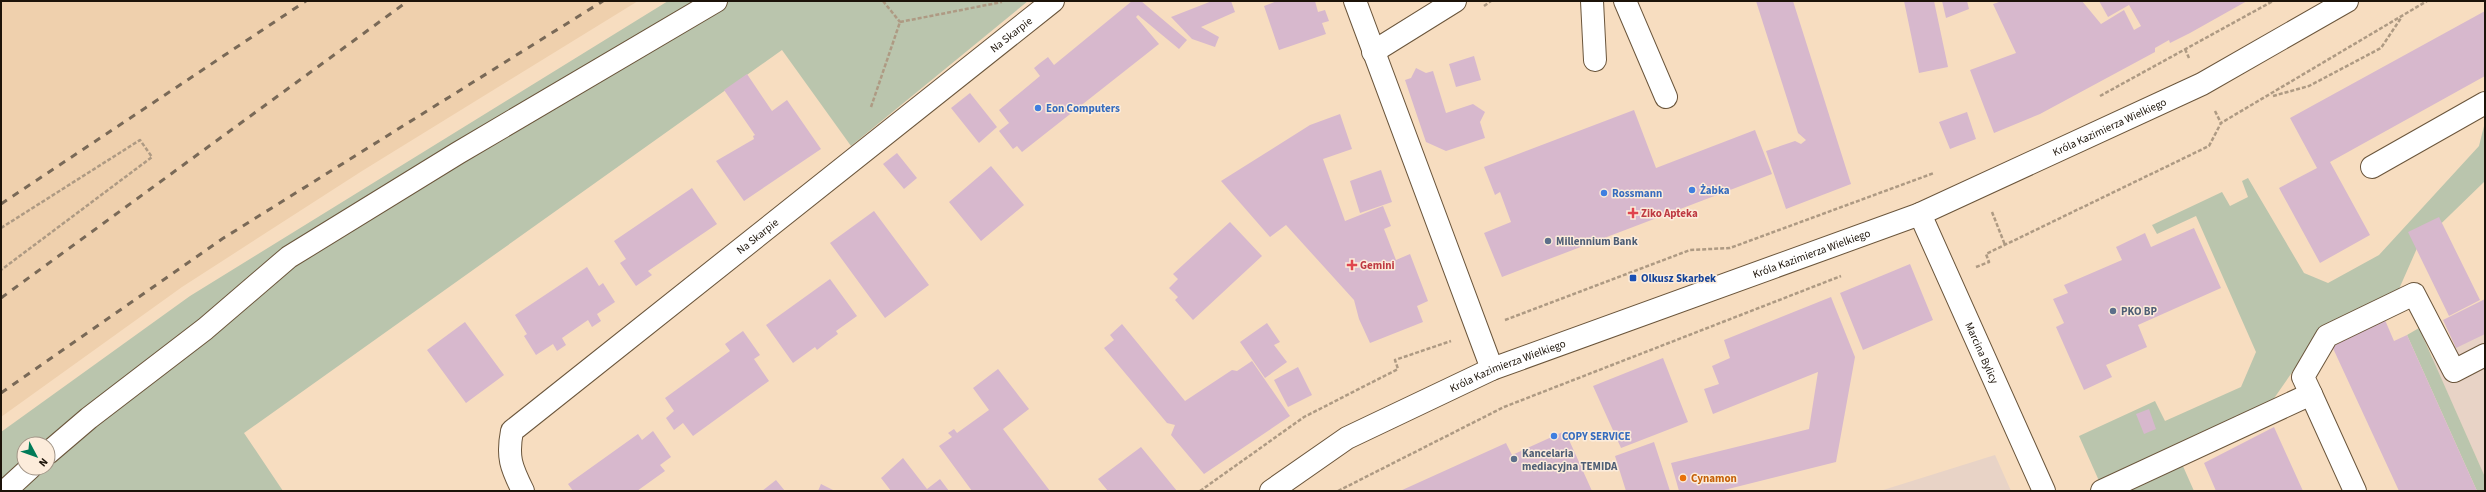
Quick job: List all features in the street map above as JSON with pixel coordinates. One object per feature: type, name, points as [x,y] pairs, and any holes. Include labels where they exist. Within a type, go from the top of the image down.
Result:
[{"type":"street","points":[[56,446],[89,418],[205,329],[289,257],[458,153],[716,1]]},
{"type":"street","name":"Na Skarpie","points":[[523,491],[511,469],[508,451],[512,431],[1053,1]]},
{"type":"street","points":[[1355,1],[1492,369]]},
{"type":"street","points":[[1373,52],[1455,1]]},
{"type":"street","points":[[1592,1],[1595,60]]},
{"type":"street","points":[[1625,1],[1666,97]]},
{"type":"street","name":"Króla Kazimierza Wielkiego","points":[[1272,491],[1347,438],[1492,369],[1920,214],[2202,84],[2347,1]]},
{"type":"street","points":[[2372,167],[2485,103]]},
{"type":"street","name":"Marcina Bylicy","points":[[1920,214],[2044,491]]},
{"type":"street","points":[[2355,491],[2303,377],[2327,336],[2414,294],[2454,371],[2485,355]]},
{"type":"street","points":[[2102,491],[2311,394]]},
{"type":"street","points":[[6,491],[22,476]]},
{"type":"path","points":[[883,1],[900,22]]},
{"type":"path","points":[[900,22],[1006,1]]},
{"type":"path","points":[[1478,9],[1491,1]]},
{"type":"path","points":[[2095,99],[2273,1]]},
{"type":"path","points":[[1990,262],[1986,254],[2209,146],[2222,123],[2427,1]]},
{"type":"path","points":[[2268,97],[2309,86],[2381,48],[2403,16]]},
{"type":"path","points":[[864,152],[864,129],[900,22]]},
{"type":"path","points":[[1,228],[140,140],[152,157],[1,270]]},
{"type":"path","points":[[1200,491],[1304,417],[1398,369],[1395,360],[1479,332],[1497,323],[1690,250],[1730,248],[1937,172]]},
{"type":"path","points":[[1338,491],[1504,407],[1842,276]]},
{"type":"shaded area","points":[[4,1],[638,1],[362,171],[182,287],[1,417],[1,3]]},
{"type":"shaded area","points":[[2485,330],[2485,477],[2432,358]]},
{"type":"shaded area","points":[[1995,455],[2011,491],[1880,491]]},
{"type":"green space","points":[[668,1],[1028,1],[851,146],[782,50],[244,433],[283,491],[1,491],[1,432],[190,296]]},
{"type":"green space","points":[[2485,122],[2485,181],[2418,246],[2399,289],[2320,332],[2268,407],[2100,483],[2079,436],[2155,401],[2165,421],[2241,387],[2256,352],[2196,216],[2157,234],[2152,225],[2222,192],[2230,206],[2248,197],[2242,181],[2248,178],[2304,273],[2328,283],[2379,255],[2479,146]]},
{"type":"green space","points":[[2419,328],[2485,477],[2485,491],[2477,491],[2407,335]]},
{"type":"green space","points":[[2182,464],[2194,491],[2124,491]]},
{"type":"building","points":[[1132,1],[1141,1],[1187,40],[1179,49],[1138,15],[1136,17],[1159,44],[1022,152],[1017,146],[1013,149],[999,131],[1009,123],[999,110],[1040,76],[1034,68],[1040,63],[1048,57],[1054,65]]},
{"type":"building","points":[[1212,1],[1231,1],[1235,12],[1201,27],[1219,37],[1215,47],[1192,39],[1171,17]]},
{"type":"building","points":[[1277,1],[1315,1],[1318,12],[1325,10],[1329,21],[1322,23],[1326,34],[1279,50],[1264,6]]},
{"type":"building","points":[[1756,1],[1793,1],[1851,184],[1786,209],[1766,151],[1795,141],[1801,144],[1806,140],[1798,133]]},
{"type":"building","points":[[1904,1],[1934,1],[1948,67],[1919,73]]},
{"type":"building","points":[[1942,1],[1967,1],[1969,9],[1946,18]]},
{"type":"building","points":[[2002,1],[2082,1],[2101,24],[2124,10],[2134,30],[2141,26],[2129,5],[2108,17],[2099,1],[2247,1],[2170,43],[2169,40],[2155,48],[2155,52],[2040,114],[1994,133],[1970,70],[2016,53],[1993,4]]},
{"type":"building","points":[[2485,11],[2485,76],[2330,162],[2370,235],[2320,263],[2279,188],[2317,168],[2290,118]]},
{"type":"building","points":[[1474,56],[1481,80],[1456,87],[1449,64]]},
{"type":"building","points":[[1416,68],[1426,73],[1433,71],[1446,113],[1473,104],[1485,112],[1480,122],[1485,138],[1446,151],[1426,142],[1405,80],[1411,78]]},
{"type":"building","points":[[747,74],[772,111],[787,100],[821,149],[744,201],[716,161],[754,139],[753,136],[755,135],[724,90]]},
{"type":"building","points":[[970,93],[997,127],[979,143],[951,108]]},
{"type":"building","points":[[1634,110],[1656,168],[1755,130],[1772,174],[1502,277],[1484,233],[1511,222],[1500,192],[1495,195],[1484,167]]},
{"type":"building","points":[[1967,112],[1976,139],[1950,149],[1939,122]]},
{"type":"building","points":[[1340,114],[1352,149],[1323,159],[1345,221],[1383,206],[1391,226],[1384,229],[1396,260],[1410,254],[1428,301],[1417,306],[1423,322],[1370,343],[1359,319],[1354,300],[1286,225],[1270,237],[1221,181],[1310,125]]},
{"type":"building","points":[[897,153],[917,178],[904,189],[883,164]]},
{"type":"building","points":[[991,166],[1024,205],[981,241],[949,202]]},
{"type":"building","points":[[1381,170],[1392,202],[1360,213],[1350,181]]},
{"type":"building","points":[[692,188],[717,224],[648,271],[652,275],[636,286],[620,263],[626,259],[614,241]]},
{"type":"building","points":[[874,211],[929,285],[885,318],[830,243]]},
{"type":"building","points":[[2439,217],[2480,300],[2449,316],[2408,232]]},
{"type":"building","points":[[1230,222],[1262,256],[1193,320],[1175,300],[1178,297],[1169,288],[1178,279],[1173,274]]},
{"type":"building","name":"PKO BP","points":[[2194,228],[2221,288],[2138,325],[2147,347],[2106,365],[2112,377],[2084,390],[2056,327],[2064,323],[2053,299],[2068,293],[2064,285],[2122,260],[2116,247],[2145,233],[2151,247]]},
{"type":"building","points":[[1910,264],[1933,320],[1863,350],[1840,293]]},
{"type":"building","points":[[587,267],[599,286],[603,283],[615,302],[597,314],[601,321],[592,327],[588,320],[562,338],[566,345],[557,351],[553,344],[536,355],[524,336],[527,334],[515,315]]},
{"type":"building","points":[[830,279],[857,316],[836,331],[838,334],[817,350],[815,347],[793,363],[766,325]]},
{"type":"building","points":[[1831,297],[1855,357],[1836,462],[1720,491],[1679,491],[1671,463],[1809,429],[1818,372],[1713,414],[1704,389],[1719,384],[1712,366],[1730,358],[1724,340]]},
{"type":"building","points":[[2485,299],[2485,334],[2456,348],[2443,320]]},
{"type":"building","points":[[2385,320],[2394,341],[2407,335],[2477,491],[2399,491],[2331,344]]},
{"type":"building","points":[[465,322],[504,375],[466,403],[427,350]]},
{"type":"building","points":[[1267,323],[1280,342],[1274,345],[1287,362],[1265,378],[1240,342]]},
{"type":"building","points":[[1122,324],[1185,401],[1232,370],[1237,371],[1252,361],[1290,416],[1204,474],[1171,435],[1175,425],[1167,423],[1104,348],[1114,340],[1110,335]]},
{"type":"building","points":[[743,331],[760,355],[754,359],[769,381],[693,436],[683,423],[674,430],[666,418],[674,411],[665,398],[730,351],[725,344]]},
{"type":"building","points":[[1663,358],[1688,422],[1621,448],[1593,386]]},
{"type":"building","points":[[1298,367],[1312,395],[1288,407],[1274,380]]},
{"type":"building","points":[[998,369],[1029,409],[1003,429],[1050,491],[972,491],[939,446],[952,437],[948,433],[954,429],[957,433],[989,410],[973,388]]},
{"type":"building","points":[[2149,409],[2156,429],[2144,434],[2136,414]]},
{"type":"building","points":[[2274,427],[2303,491],[2216,491],[2204,463]]},
{"type":"building","points":[[653,431],[671,457],[660,465],[665,471],[637,491],[573,491],[568,484],[638,434],[642,440]]},
{"type":"building","points":[[1565,431],[1592,491],[1400,491],[1506,443],[1512,455]]},
{"type":"building","points":[[1654,442],[1670,491],[1626,491],[1615,456]]},
{"type":"building","points":[[1141,447],[1177,491],[1108,491],[1098,479]]},
{"type":"building","points":[[903,458],[927,489],[940,479],[949,491],[891,491],[881,478]]},
{"type":"building","points":[[776,480],[785,491],[762,491]]},
{"type":"building","points":[[821,484],[835,491],[818,491]]},
{"type":"railway","points":[[1,204],[306,1]]},
{"type":"railway","points":[[1,298],[408,1]]},
{"type":"railway","points":[[1,393],[222,239],[603,1]]},
{"type":"place","name":"Eon Computers","points":[[1038,108]]},
{"type":"place","name":"Żabka","points":[[1692,190]]},
{"type":"place","name":"Rossmann","points":[[1604,193]]},
{"type":"place","name":"Ziko Apteka","points":[[1633,213]]},
{"type":"place","name":"Millennium Bank","points":[[1548,241]]},
{"type":"place","name":"Gemini","points":[[1352,265]]},
{"type":"place","name":"Olkusz Skarbek","points":[[1633,278]]},
{"type":"place","name":"PKO BP","points":[[2113,311]]},
{"type":"place","name":"COPY SERVICE","points":[[1554,436]]},
{"type":"place","name":"Kancelaria mediacyjna TEMIDA","points":[[1514,459]]},
{"type":"place","name":"Cynamon","points":[[1683,478]]}]
